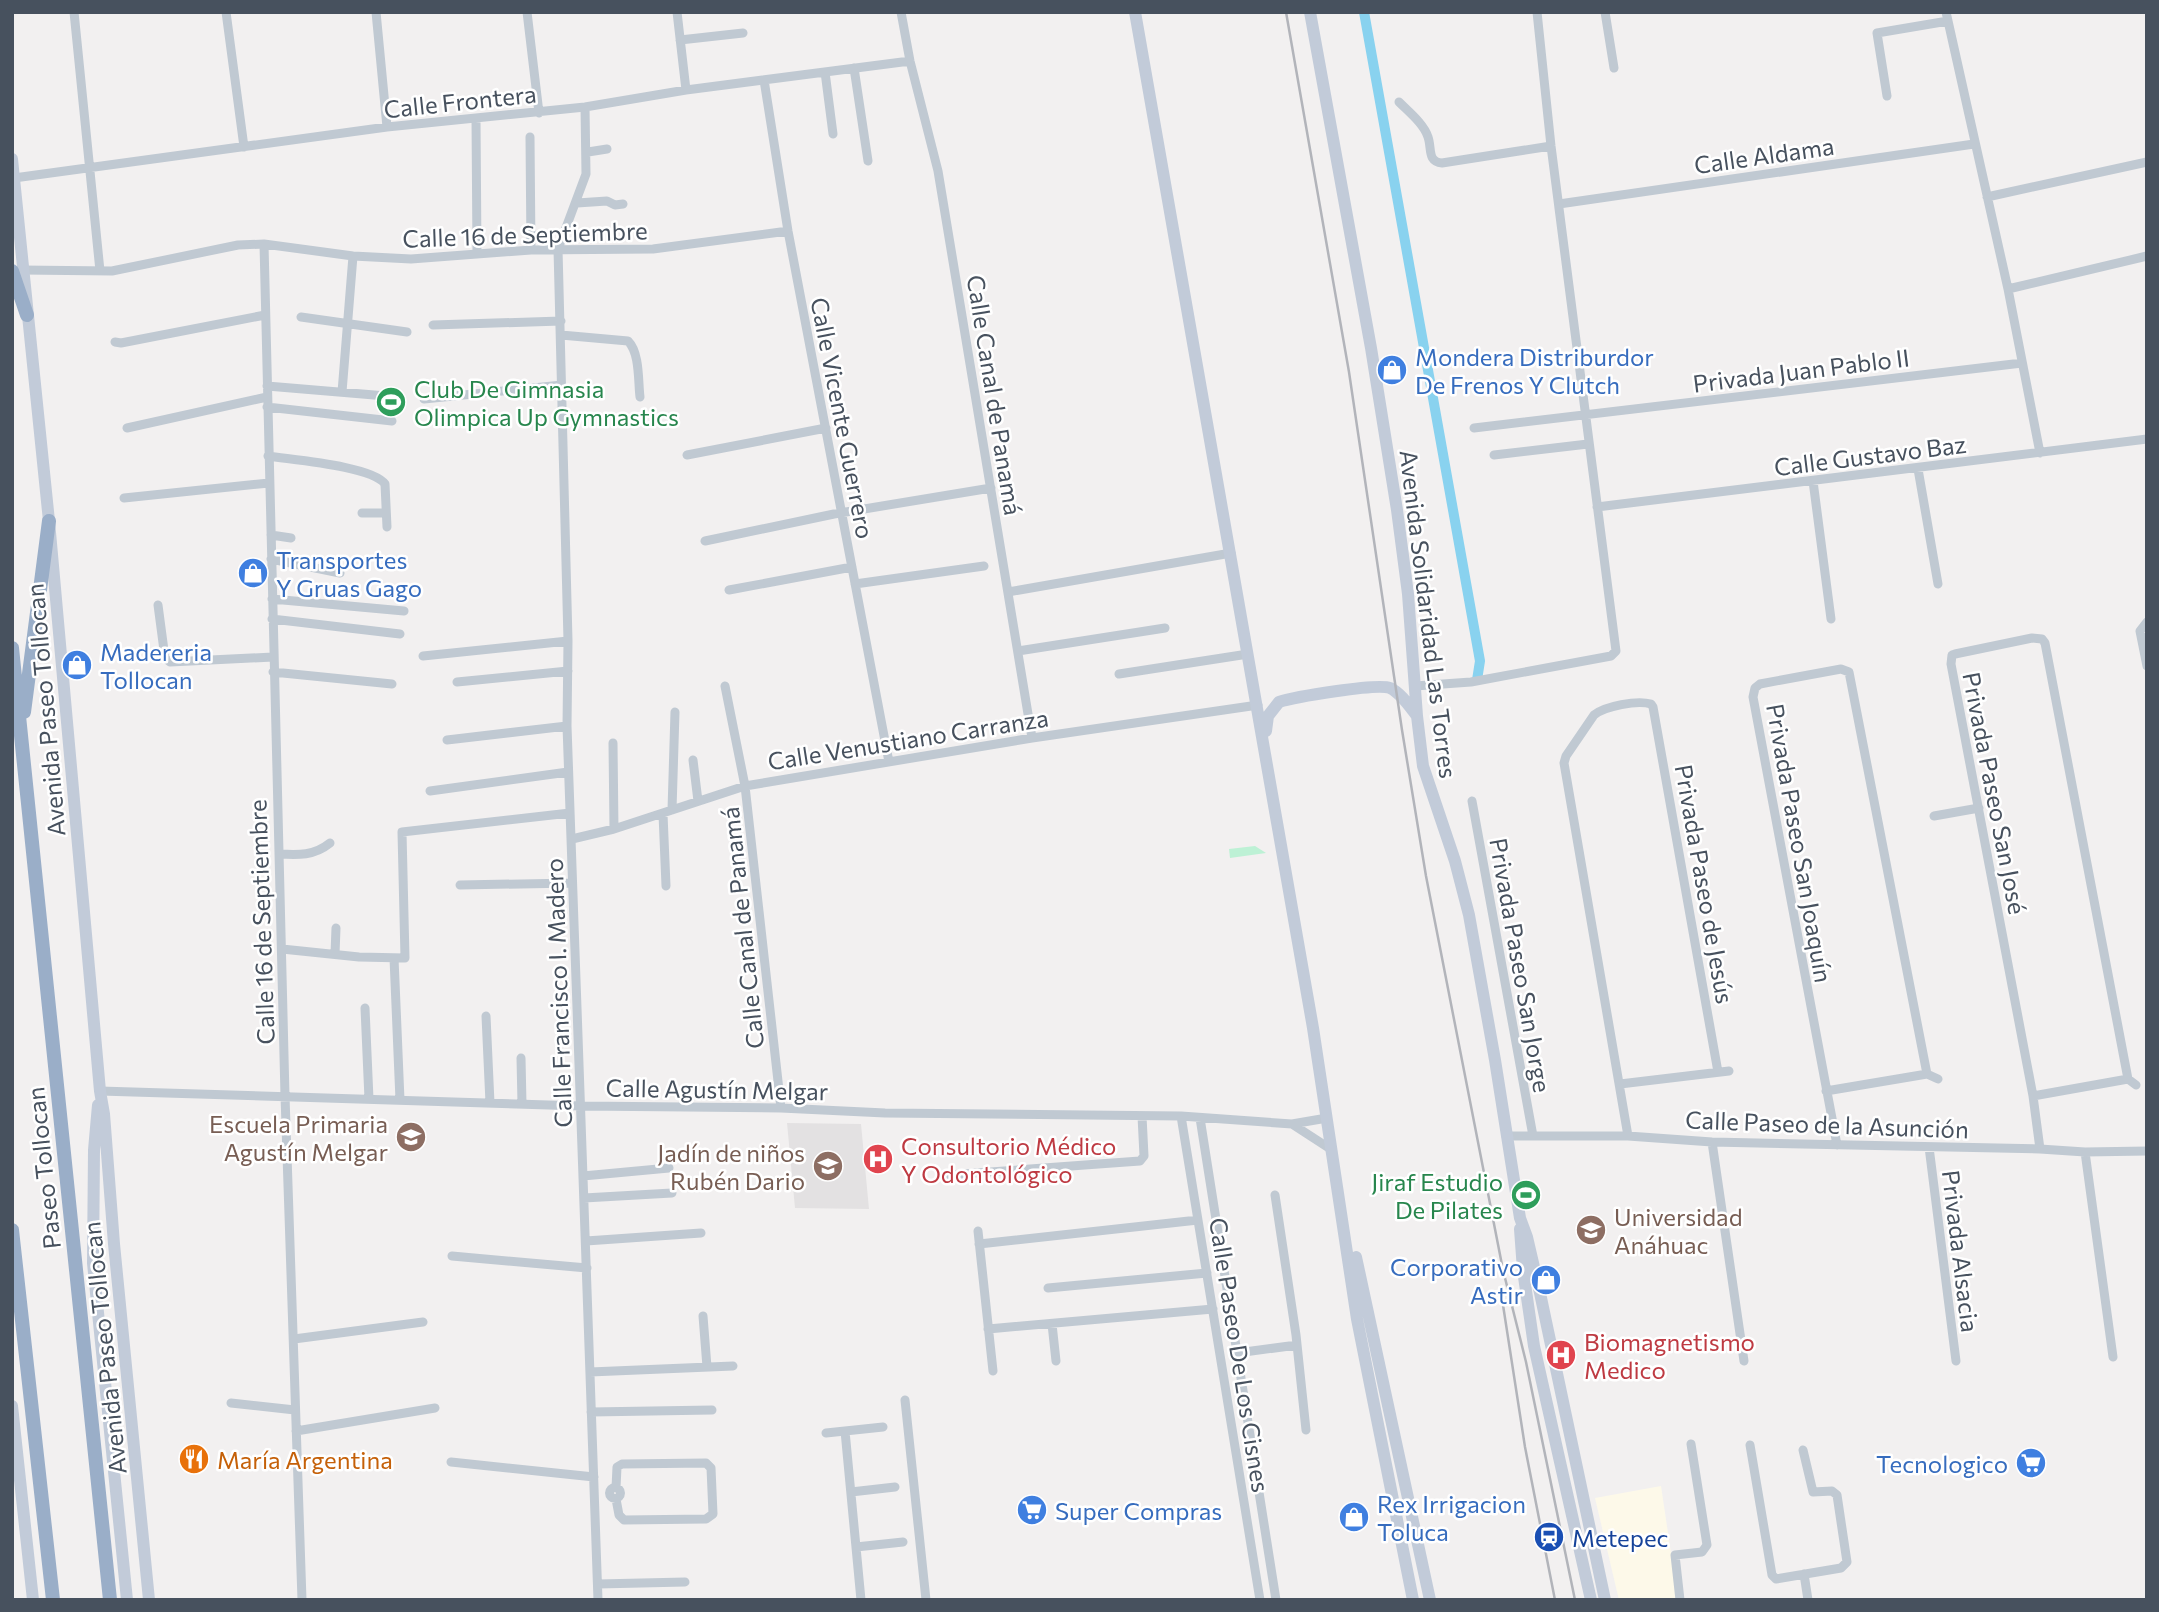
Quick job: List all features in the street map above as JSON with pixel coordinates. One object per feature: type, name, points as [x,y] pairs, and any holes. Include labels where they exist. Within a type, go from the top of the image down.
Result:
[{"type":"highway","points":[[17,270],[27,314]]},
{"type":"highway","points":[[21,734],[38,622],[49,521]]},
{"type":"highway","name":"Paseo Tollocan","points":[[12,648],[110,1600]]},
{"type":"highway","name":"Paseo Tollocan","points":[[12,1230],[52,1600]]},
{"type":"main road","points":[[1135,12],[1266,752],[1327,1118],[1357,1319],[1413,1600]]},
{"type":"main road","name":"Avenida Solidaridad Las Torres","points":[[1310,12],[1371,348],[1397,510],[1408,594],[1423,766],[1455,861],[1469,915],[1496,1060],[1520,1218],[1530,1324],[1591,1600]]},
{"type":"main road","points":[[12,159],[17,270]]},
{"type":"main road","name":"Avenida Paseo Tollocan","points":[[27,314],[49,521],[149,1600]]},
{"type":"main road","points":[[1266,752],[1268,716],[1275,705],[1286,699],[1364,688],[1390,688],[1417,716]]},
{"type":"main road","name":"Avenida Paseo Tollocan","points":[[100,1091],[94,1150],[93,1263],[127,1600]]},
{"type":"main road","points":[[1340,1206],[1356,1257],[1430,1600]]},
{"type":"main road","name":"Avenida Solidaridad Las Torres","points":[[1520,1218],[1540,1293],[1605,1600]]},
{"type":"main road","points":[[12,1406],[33,1600]]},
{"type":"street","points":[[74,12],[100,271]]},
{"type":"street","points":[[226,12],[244,147]]},
{"type":"street","points":[[376,12],[387,127]]},
{"type":"street","points":[[527,12],[539,113]]},
{"type":"street","points":[[677,12],[685,90]]},
{"type":"street","name":"Calle Canal de Panamá","points":[[901,12],[937,171],[1031,738]]},
{"type":"street","points":[[1415,686],[1471,682],[1615,654],[1551,146],[1537,12]]},
{"type":"street","points":[[1605,12],[1614,68]]},
{"type":"street","points":[[1887,96],[1877,33],[1947,17],[2008,289],[2039,453]]},
{"type":"street","points":[[680,40],[743,33]]},
{"type":"street","name":"Calle Frontera","points":[[14,178],[387,127],[585,107],[685,90],[910,61]]},
{"type":"street","points":[[855,68],[868,160]]},
{"type":"street","points":[[825,72],[834,134]]},
{"type":"street","name":"Calle Vicente Guerrero","points":[[764,80],[788,231],[889,762]]},
{"type":"street","points":[[1399,102],[1425,130],[1432,159],[1438,163],[1551,146]]},
{"type":"street","name":"Calle Francisco I. Madero","points":[[585,107],[588,152],[586,174],[558,250],[568,641],[568,772],[598,1600]]},
{"type":"street","points":[[476,119],[477,254]]},
{"type":"street","points":[[530,137],[531,250]]},
{"type":"street","name":"Calle Aldama","points":[[1559,204],[1974,144]]},
{"type":"street","points":[[588,152],[607,149]]},
{"type":"street","points":[[1987,197],[2147,162]]},
{"type":"street","points":[[577,203],[607,201],[615,205],[623,204]]},
{"type":"street","name":"Calle 16 de Septiembre","points":[[17,270],[100,271],[144,266],[238,245],[264,244],[353,256],[411,259],[531,250],[653,249],[788,231]]},
{"type":"street","name":"Calle 16 de Septiembre","points":[[264,244],[272,657],[302,1600]]},
{"type":"street","points":[[342,392],[353,256]]},
{"type":"street","points":[[2008,289],[2147,256]]},
{"type":"street","points":[[116,342],[265,315]]},
{"type":"street","points":[[301,317],[407,332]]},
{"type":"street","points":[[433,325],[561,321]]},
{"type":"street","points":[[561,335],[631,344],[635,353],[640,397]]},
{"type":"street","name":"Privada Juan Pablo II","points":[[1474,428],[2022,363]]},
{"type":"street","points":[[424,399],[562,385]]},
{"type":"street","points":[[267,386],[398,397]]},
{"type":"street","points":[[127,428],[267,402],[392,421]]},
{"type":"street","points":[[687,455],[826,428]]},
{"type":"street","name":"Calle Gustavo Baz","points":[[1597,508],[2147,439]]},
{"type":"street","points":[[1493,455],[1588,444]]},
{"type":"street","points":[[268,456],[377,476],[385,484],[387,527]]},
{"type":"street","points":[[1918,469],[1938,584]]},
{"type":"street","points":[[1813,481],[1831,619]]},
{"type":"street","points":[[124,498],[269,483]]},
{"type":"street","points":[[705,541],[841,513],[991,488]]},
{"type":"street","points":[[362,513],[386,513]]},
{"type":"street","points":[[271,535],[291,538]]},
{"type":"street","points":[[1007,592],[1231,553]]},
{"type":"street","points":[[271,559],[340,573]]},
{"type":"street","points":[[855,584],[984,566]]},
{"type":"street","points":[[729,590],[852,567]]},
{"type":"street","points":[[272,599],[404,611]]},
{"type":"street","points":[[158,605],[165,658],[170,662],[272,657]]},
{"type":"street","points":[[272,619],[400,634]]},
{"type":"street","points":[[2144,625],[2140,637],[2147,666]]},
{"type":"street","points":[[1018,652],[1165,628]]},
{"type":"street","name":"Privada Paseo San José","points":[[2033,1096],[2132,1082],[2047,648],[2042,639],[2032,638],[1952,655],[1951,664],[2033,1096],[2040,1149]]},
{"type":"street","points":[[423,656],[568,641]]},
{"type":"street","points":[[1119,674],[1248,654]]},
{"type":"street","name":"Privada Paseo San Joaquín","points":[[1837,1145],[1753,691],[1760,684],[1841,668],[1848,670],[1850,674],[1927,1074]]},
{"type":"street","points":[[457,682],[568,671]]},
{"type":"street","points":[[273,672],[392,684]]},
{"type":"street","name":"Calle Canal de Panamá","points":[[725,686],[746,786],[781,1108]]},
{"type":"street","name":"Privada Paseo de Jesús","points":[[1620,1084],[1565,759],[1596,712],[1643,702],[1651,704],[1655,711],[1718,1072]]},
{"type":"street","name":"Calle Venustiano Carranza","points":[[572,839],[614,829],[746,786],[1031,738],[1258,705]]},
{"type":"street","points":[[673,810],[674,712]]},
{"type":"street","points":[[447,740],[567,726]]},
{"type":"street","points":[[613,743],[614,829]]},
{"type":"street","points":[[693,760],[698,801]]},
{"type":"street","points":[[430,791],[568,772]]},
{"type":"street","name":"Privada Paseo San Jorge","points":[[1472,801],[1533,1136]]},
{"type":"street","points":[[1934,816],[1979,808]]},
{"type":"street","points":[[282,949],[394,958],[406,956],[402,832],[570,813]]},
{"type":"street","points":[[663,814],[666,886]]},
{"type":"street","points":[[279,854],[311,853],[330,843]]},
{"type":"street","points":[[460,886],[572,883]]},
{"type":"street","points":[[335,954],[336,928]]},
{"type":"street","points":[[394,958],[400,1100]]},
{"type":"street","points":[[365,1008],[369,1099]]},
{"type":"street","points":[[486,1016],[489,1103]]},
{"type":"street","points":[[520,1058],[522,1104]]},
{"type":"street","points":[[1628,1136],[1620,1084],[1729,1071]]},
{"type":"street","points":[[1826,1091],[1927,1074],[1938,1079]]},
{"type":"street","name":"Calle Agustín Melgar","points":[[100,1091],[581,1106],[1181,1116],[1292,1124],[1327,1118]]},
{"type":"street","points":[[949,1175],[1140,1161],[1144,1156],[1142,1116]]},
{"type":"street","name":"Calle Paseo De Los Cisnes","points":[[1181,1116],[1260,1600]]},
{"type":"street","name":"Calle Paseo De Los Cisnes","points":[[1200,1118],[1276,1600]]},
{"type":"street","name":"Calle Agustín Melgar","points":[[1292,1124],[1332,1150]]},
{"type":"street","name":"Calle Paseo de la Asunción","points":[[1506,1136],[1628,1136],[1712,1142],[2085,1152],[2147,1151]]},
{"type":"street","points":[[1712,1142],[1744,1361]]},
{"type":"street","name":"Privada Alsacia","points":[[1929,1147],[1956,1361]]},
{"type":"street","points":[[2085,1152],[2113,1357]]},
{"type":"street","points":[[583,1176],[669,1168]]},
{"type":"street","points":[[584,1198],[672,1193]]},
{"type":"street","points":[[1275,1195],[1297,1345],[1306,1430]]},
{"type":"street","points":[[979,1244],[1198,1220]]},
{"type":"street","points":[[978,1231],[993,1371]]},
{"type":"street","points":[[586,1241],[701,1233]]},
{"type":"street","points":[[452,1256],[587,1268]]},
{"type":"street","points":[[1048,1288],[1207,1273]]},
{"type":"street","points":[[988,1329],[1213,1309]]},
{"type":"street","points":[[704,1316],[707,1367]]},
{"type":"street","points":[[294,1339],[422,1322]]},
{"type":"street","points":[[1052,1324],[1056,1361]]},
{"type":"street","points":[[1237,1353],[1297,1345]]},
{"type":"street","points":[[590,1372],[733,1366]]},
{"type":"street","points":[[905,1400],[926,1600]]},
{"type":"street","points":[[231,1403],[295,1410]]},
{"type":"street","points":[[296,1431],[435,1408]]},
{"type":"street","points":[[592,1412],[712,1410]]},
{"type":"street","points":[[826,1433],[883,1427]]},
{"type":"street","points":[[845,1431],[861,1600]]},
{"type":"street","points":[[1681,1600],[1675,1555],[1702,1552],[1707,1545],[1691,1444]]},
{"type":"street","points":[[1750,1445],[1773,1577],[1776,1579],[1841,1568],[1847,1562],[1837,1495],[1832,1491],[1813,1492],[1803,1450]]},
{"type":"street","points":[[451,1462],[594,1476]]},
{"type":"street","points":[[706,1463],[710,1465],[713,1514],[708,1519],[624,1520],[619,1515],[614,1493],[620,1465],[706,1463]]},
{"type":"street","points":[[851,1492],[895,1488]]},
{"type":"street","points":[[594,1492],[614,1493]]},
{"type":"street","points":[[856,1547],[903,1542]]},
{"type":"street","points":[[1804,1574],[1808,1600]]},
{"type":"street","points":[[597,1584],[685,1582]]},
{"type":"street","points":[[1257,1585],[1273,1583]]},
{"type":"shaded area","name":"Jadín de niños Rubén Dario","points":[[787,1123],[861,1124],[869,1209],[795,1208]]},
{"type":"shaded area","points":[[1661,1486],[1678,1600],[1619,1600],[1595,1498]]},
{"type":"green space","points":[[1255,846],[1266,853],[1230,858],[1229,849]]},
{"type":"waterway","points":[[1364,12],[1480,661],[1477,680]]},
{"type":"railway","points":[[1286,12],[1349,372],[1426,876],[1503,1270],[1526,1362],[1575,1600]]},
{"type":"railway","points":[[1503,1305],[1525,1447],[1555,1600]]},
{"type":"place","name":"Mondera Distriburdor De Frenos Y Clutch","points":[[1392,370]]},
{"type":"place","name":"Club De Gimnasia Olimpica Up Gymnastics","points":[[391,402]]},
{"type":"place","name":"Transportes Y Gruas Gago","points":[[253,573]]},
{"type":"place","name":"Madereria Tollocan","points":[[77,665]]},
{"type":"place","name":"Escuela Primaria Agustín Melgar","points":[[411,1137]]},
{"type":"place","name":"Consultorio Médico Y Odontológico","points":[[878,1159]]},
{"type":"place","name":"Jadín de niños Rubén Dario","points":[[828,1166]]},
{"type":"place","name":"Jiraf Estudio De Pilates","points":[[1526,1195]]},
{"type":"place","name":"Universidad Anáhuac","points":[[1591,1230]]},
{"type":"place","name":"Corporativo Astir","points":[[1546,1280]]},
{"type":"place","name":"Biomagnetismo Medico","points":[[1561,1355]]},
{"type":"place","name":"María Argentina","points":[[194,1459]]},
{"type":"place","name":"Tecnologico","points":[[2031,1463]]},
{"type":"place","name":"Super Compras","points":[[1032,1510]]},
{"type":"place","name":"Rex Irrigacion Toluca","points":[[1354,1517]]},
{"type":"place","name":"Metepec","points":[[1549,1537]]}]
